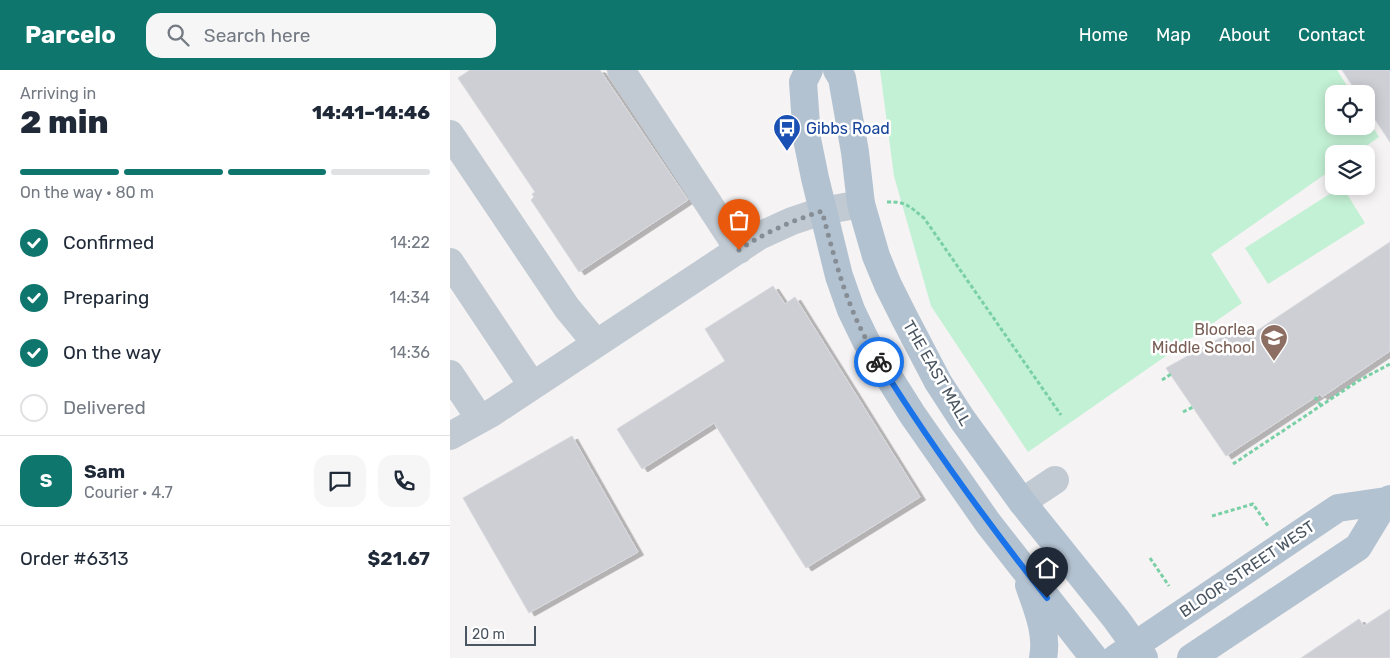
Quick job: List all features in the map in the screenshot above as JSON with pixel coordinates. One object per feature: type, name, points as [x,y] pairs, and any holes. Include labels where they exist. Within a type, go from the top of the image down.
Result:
[{"type":"main road","points":[[809,70],[803,82],[807,139],[822,211],[839,276],[866,341],[912,414],[988,523],[1094,658]]},
{"type":"main road","name":"THE EAST MALL","points":[[837,70],[842,78],[855,152],[873,203],[876,256],[888,285],[938,382],[1022,502],[1116,619],[1132,654]]},
{"type":"main road","name":"BLOOR STREET WEST","points":[[1132,654],[1338,508],[1388,500]]},
{"type":"main road","name":"BLOOR STREET WEST","points":[[1191,658],[1358,547],[1388,500]]},
{"type":"main road","points":[[988,523],[1022,502]]},
{"type":"main road","points":[[1023,567],[1042,625],[1044,637],[1043,658]]},
{"type":"street","points":[[621,70],[739,250]]},
{"type":"street","points":[[450,134],[567,308],[596,343]]},
{"type":"street","points":[[450,436],[532,386],[759,236],[792,221],[822,211],[873,203]]},
{"type":"street","points":[[450,262],[532,386]]},
{"type":"street","points":[[450,374],[480,419]]},
{"type":"street","points":[[1022,502],[1055,480]]},
{"type":"path","points":[[873,203],[900,201],[909,205],[924,218],[1061,415]]},
{"type":"path","points":[[1233,464],[1358,382],[1390,364]]},
{"type":"path","points":[[1162,380],[1171,374]]},
{"type":"path","points":[[1314,397],[1321,406]]},
{"type":"path","points":[[1183,412],[1193,407]]},
{"type":"path","points":[[1212,516],[1253,504],[1264,520]]},
{"type":"path","points":[[1150,558],[1169,586]]},
{"type":"green space","points":[[880,70],[1337,70],[1346,85],[1325,85],[1325,135],[1375,135],[1375,131],[1379,137],[1368,145],[1325,145],[1325,174],[1211,254],[1242,303],[1028,452],[931,306],[894,176]]},
{"type":"green space","points":[[1328,195],[1348,195],[1365,223],[1268,284],[1245,248]]},
{"type":"building","points":[[470,70],[600,70],[688,200],[579,272],[531,200],[534,197],[532,194],[535,192],[458,78]]},
{"type":"building","points":[[1342,70],[1390,70],[1390,142],[1375,120],[1375,85],[1352,85]]},
{"type":"building","points":[[1390,242],[1390,351],[1322,397],[1320,394],[1226,456],[1166,368],[1242,326],[1249,336]]},
{"type":"building","points":[[773,286],[785,304],[795,297],[920,497],[806,568],[714,423],[642,469],[617,429],[725,361],[705,329]]},
{"type":"building","points":[[572,436],[638,552],[529,613],[463,498]]},
{"type":"building","points":[[1390,609],[1390,658],[1301,658],[1359,619],[1364,626]]},
{"type":"way so far","points":[[739,250],[759,236],[792,221],[822,211],[839,276],[866,341],[879,362]]},
{"type":"place","name":"Gibbs Road","points":[[787,152]]},
{"type":"place","name":"Bloorlea Middle School","points":[[1274,362]]},
{"type":"route","points":[[879,362],[912,414],[988,523],[1047,598]]}]
